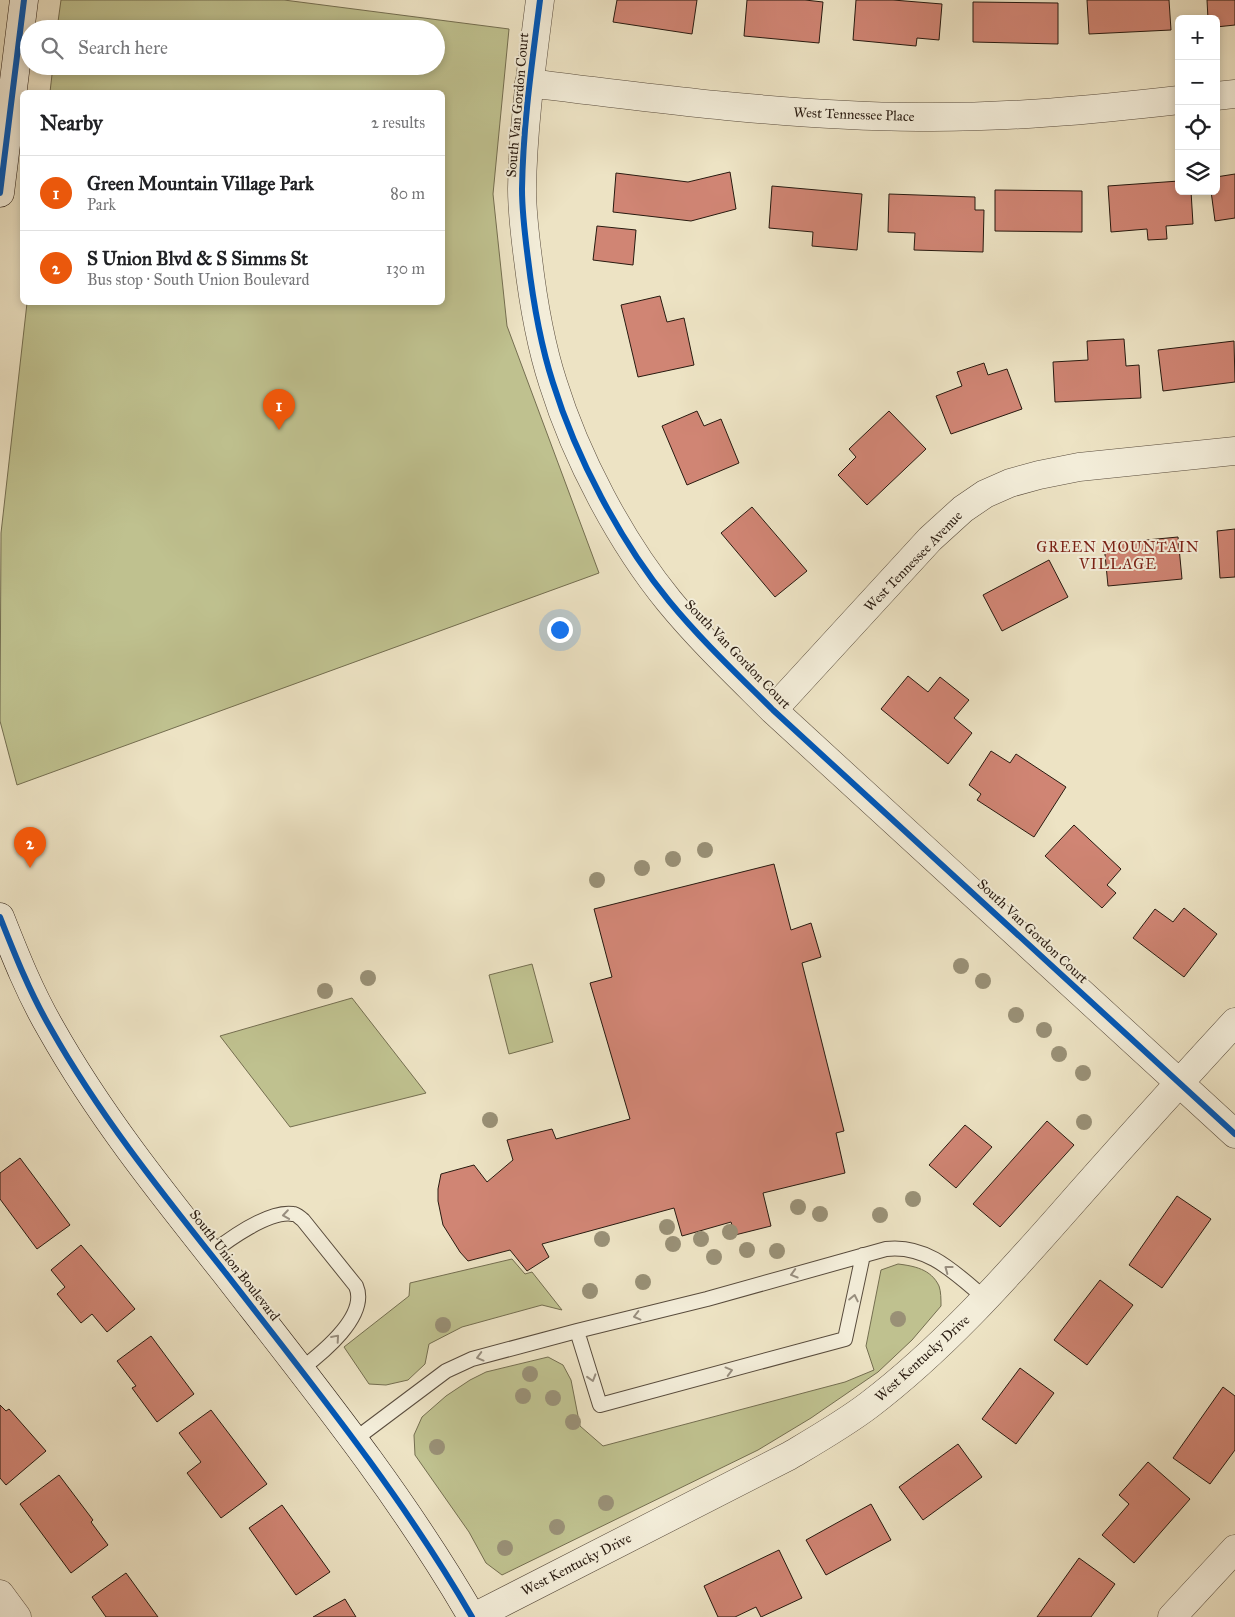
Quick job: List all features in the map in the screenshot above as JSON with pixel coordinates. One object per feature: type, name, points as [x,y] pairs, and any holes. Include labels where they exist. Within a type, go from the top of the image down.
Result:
[{"type":"street","points":[[21,20],[24,0]]},
{"type":"street","name":"South Van Gordon Court","points":[[540,0],[529,83],[522,190],[530,278],[541,338],[551,375],[573,436],[598,491],[634,553],[663,593],[709,646],[773,710],[1235,1134]]},
{"type":"street","points":[[0,193],[5,111],[20,23]]},
{"type":"street","name":"West Tennessee Place","points":[[529,83],[764,110],[918,117],[990,116],[1078,111],[1175,100]]},
{"type":"street","points":[[1220,96],[1235,94]]},
{"type":"street","name":"West Tennessee Avenue","points":[[773,710],[930,539],[963,509],[985,494],[1010,483],[1039,474],[1235,451]]},
{"type":"street","name":"South Union Boulevard","points":[[0,917],[32,993],[50,1028],[78,1074],[137,1160],[354,1440],[409,1516],[473,1617]]},
{"type":"street","name":"West Kentucky Drive","points":[[473,1617],[789,1456],[832,1431],[868,1406],[906,1376],[986,1299],[1179,1082],[1235,1022]]},
{"type":"street","points":[[1172,1617],[1235,1549]]},
{"type":"street","points":[[0,1594],[18,1617]]},
{"type":"lane","points":[[210,1254],[234,1236],[267,1219],[285,1214],[295,1214],[303,1220],[356,1286],[358,1293],[351,1320],[322,1353],[300,1370]]},
{"type":"lane","points":[[354,1440],[440,1376],[472,1359],[707,1299],[863,1255],[898,1248],[911,1249],[936,1260],[986,1299]]},
{"type":"lane","points":[[578,1331],[600,1405],[845,1340],[863,1255]]},
{"type":"green space","points":[[61,0],[284,0],[439,20],[58,20]]},
{"type":"green space","points":[[445,21],[509,29],[493,194],[507,326],[599,573],[17,785],[0,721],[1,533],[27,305],[445,305],[445,90],[50,90],[52,75],[445,75]]},
{"type":"green space","points":[[532,964],[553,1042],[509,1054],[489,975]]},
{"type":"green space","points":[[352,998],[426,1093],[290,1127],[220,1036]]},
{"type":"green space","points":[[512,1259],[525,1274],[532,1272],[562,1310],[542,1305],[462,1327],[429,1344],[425,1364],[408,1380],[386,1385],[369,1384],[344,1347],[409,1296],[410,1283]]},
{"type":"green space","points":[[898,1264],[921,1269],[936,1280],[940,1288],[941,1306],[912,1340],[878,1372],[811,1418],[758,1450],[502,1575],[486,1563],[469,1532],[415,1455],[414,1435],[422,1417],[446,1396],[486,1372],[548,1357],[563,1365],[571,1380],[580,1426],[603,1446],[845,1382],[874,1370],[866,1346],[881,1270]]},
{"type":"building","points":[[617,0],[697,0],[692,34],[613,22]]},
{"type":"building","points":[[747,0],[805,0],[823,2],[819,43],[744,36]]},
{"type":"building","points":[[856,0],[893,0],[942,4],[939,40],[917,38],[916,46],[853,40]]},
{"type":"building","points":[[1087,0],[1169,0],[1171,30],[1089,34]]},
{"type":"building","points":[[1207,0],[1235,0],[1235,25],[1220,27],[1220,15],[1208,15]]},
{"type":"building","points":[[973,2],[1058,3],[1058,44],[973,42]]},
{"type":"building","points":[[730,172],[736,209],[691,221],[613,212],[616,173],[688,182]]},
{"type":"building","points":[[1235,174],[1235,218],[1215,221],[1212,195],[1220,195],[1220,176]]},
{"type":"building","points":[[1175,181],[1175,195],[1191,195],[1193,224],[1166,226],[1167,239],[1148,240],[1147,229],[1111,232],[1108,186]]},
{"type":"building","points":[[772,186],[862,194],[857,250],[812,246],[813,232],[769,228]]},
{"type":"building","points":[[995,190],[1082,191],[1082,232],[995,231]]},
{"type":"building","points":[[889,194],[975,197],[975,210],[984,210],[983,252],[914,250],[915,233],[888,232]]},
{"type":"building","points":[[597,226],[636,230],[633,265],[593,260]]},
{"type":"building","points":[[660,296],[667,322],[684,318],[694,365],[638,377],[621,305]]},
{"type":"building","points":[[1124,339],[1126,366],[1139,365],[1141,398],[1055,402],[1053,362],[1088,360],[1087,341]]},
{"type":"building","points":[[1234,341],[1235,382],[1163,391],[1158,350]]},
{"type":"building","points":[[984,363],[988,375],[1007,369],[1022,409],[951,434],[936,396],[962,386],[957,372]]},
{"type":"building","points":[[697,411],[704,426],[721,419],[739,463],[687,485],[662,426]]},
{"type":"building","points":[[889,411],[926,449],[867,505],[838,475],[856,457],[849,449]]},
{"type":"building","points":[[752,507],[807,571],[775,597],[721,533]]},
{"type":"building","points":[[1235,529],[1235,577],[1220,578],[1217,531]]},
{"type":"building","points":[[1178,537],[1182,579],[1108,586],[1104,544]]},
{"type":"building","points":[[1049,560],[1068,597],[1002,631],[983,595]]},
{"type":"building","points":[[908,676],[928,692],[940,677],[969,700],[954,718],[972,733],[948,764],[881,709]]},
{"type":"building","points":[[991,751],[1010,763],[1016,754],[1066,787],[1034,837],[977,800],[981,794],[969,785]]},
{"type":"building","points":[[1074,825],[1121,869],[1107,885],[1116,893],[1102,908],[1045,856]]},
{"type":"building","points":[[774,864],[791,930],[811,923],[821,957],[802,963],[844,1131],[836,1133],[845,1173],[763,1193],[771,1226],[735,1235],[731,1222],[682,1236],[674,1208],[542,1244],[549,1257],[527,1271],[510,1250],[468,1261],[443,1225],[438,1201],[441,1174],[474,1165],[487,1182],[513,1160],[507,1140],[552,1129],[556,1139],[630,1119],[590,983],[612,977],[594,909]]},
{"type":"building","points":[[1184,908],[1217,934],[1184,977],[1133,938],[1155,909],[1173,922]]},
{"type":"building","points":[[1047,1121],[1074,1145],[1000,1227],[973,1204]]},
{"type":"building","points":[[965,1125],[992,1147],[956,1188],[929,1165]]},
{"type":"building","points":[[20,1158],[70,1225],[37,1249],[0,1199],[0,1173]]},
{"type":"building","points":[[1177,1196],[1211,1219],[1162,1288],[1129,1265]]},
{"type":"building","points":[[81,1245],[135,1309],[107,1332],[92,1314],[81,1323],[57,1294],[65,1287],[51,1270]]},
{"type":"building","points":[[1100,1280],[1133,1305],[1087,1365],[1054,1340]]},
{"type":"building","points":[[151,1336],[194,1394],[157,1422],[132,1388],[136,1386],[117,1361]]},
{"type":"building","points":[[1020,1368],[1054,1393],[1016,1444],[982,1419]]},
{"type":"building","points":[[1223,1387],[1235,1396],[1235,1450],[1210,1484],[1173,1458]]},
{"type":"building","points":[[0,1405],[6,1411],[9,1409],[46,1451],[6,1485],[0,1478]]},
{"type":"building","points":[[211,1410],[267,1484],[221,1518],[187,1473],[201,1462],[179,1433]]},
{"type":"building","points":[[958,1444],[982,1477],[923,1520],[899,1487]]},
{"type":"building","points":[[1148,1462],[1190,1499],[1134,1563],[1102,1535],[1129,1504],[1119,1495]]},
{"type":"building","points":[[59,1475],[93,1520],[91,1522],[108,1545],[71,1573],[20,1504]]},
{"type":"building","points":[[871,1504],[891,1540],[826,1575],[806,1540]]},
{"type":"building","points":[[282,1505],[330,1572],[296,1595],[249,1528]]},
{"type":"building","points":[[779,1550],[802,1598],[761,1617],[756,1607],[735,1617],[718,1617],[704,1586]]},
{"type":"building","points":[[1079,1558],[1115,1584],[1091,1617],[1037,1617]]},
{"type":"building","points":[[126,1573],[158,1617],[106,1617],[92,1597]]},
{"type":"building","points":[[345,1599],[356,1617],[313,1617]]},
{"type":"cycle path","points":[[22,20],[24,0]]},
{"type":"cycle path","points":[[540,0],[526,118],[522,189],[532,290],[544,353],[574,440],[601,497],[633,552],[681,615],[773,710],[1235,1134]]},
{"type":"cycle path","points":[[0,193],[20,32]]},
{"type":"cycle path","points":[[0,917],[36,1002],[90,1093],[155,1183],[354,1440],[416,1527],[472,1617]]},
{"type":"place","name":"Green Mountain Village Park","points":[[279,430]]},
{"type":"place","name":"S Union Blvd & S Simms St","points":[[30,868]]},
{"type":"district","name":"GREEN MOUNTAIN VILLAGE","points":[[1118,556]]}]
